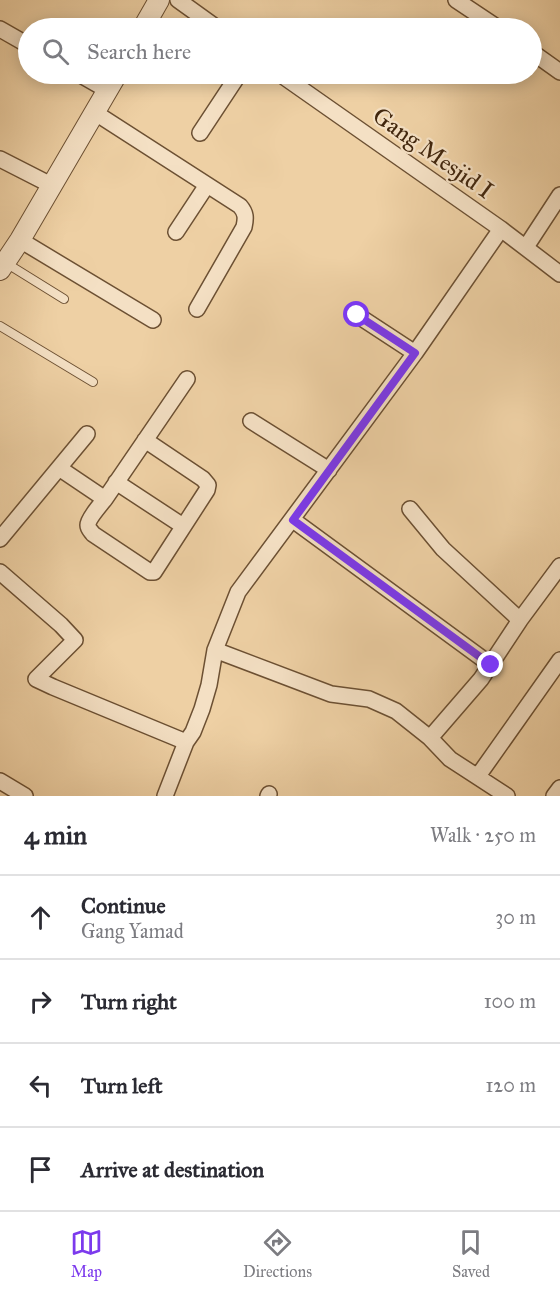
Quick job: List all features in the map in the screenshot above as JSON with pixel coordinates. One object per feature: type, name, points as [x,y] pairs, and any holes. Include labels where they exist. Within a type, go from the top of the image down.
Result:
[{"type":"street","points":[[149,18],[159,0]]},
{"type":"street","points":[[178,0],[203,18]]},
{"type":"street","points":[[456,0],[483,18]]},
{"type":"street","points":[[0,29],[18,39]]},
{"type":"street","points":[[542,60],[560,72]]},
{"type":"street","points":[[2,266],[20,240],[111,84]]},
{"type":"street","points":[[200,133],[232,84]]},
{"type":"street","name":"Gang Mesjid I","points":[[294,84],[501,229],[560,274]]},
{"type":"street","points":[[94,112],[240,206],[244,211],[246,218],[244,227],[197,309]]},
{"type":"street","points":[[0,159],[51,185]]},
{"type":"street","points":[[176,232],[207,185]]},
{"type":"street","points":[[525,247],[560,195]]},
{"type":"street","points":[[165,796],[186,742],[193,732],[209,686],[215,650],[238,592],[415,353],[501,229]]},
{"type":"street","points":[[20,240],[153,320]]},
{"type":"street","points":[[357,315],[415,353]]},
{"type":"street","points":[[145,440],[203,479],[208,485],[154,572],[150,572],[93,534],[88,525],[90,520],[105,499],[116,482],[187,379]]},
{"type":"street","points":[[251,421],[329,470]]},
{"type":"street","points":[[0,539],[87,434]]},
{"type":"street","points":[[59,468],[105,499]]},
{"type":"street","points":[[116,482],[183,526]]},
{"type":"street","points":[[410,509],[443,549],[520,620]]},
{"type":"street","points":[[293,520],[491,665]]},
{"type":"street","points":[[430,738],[481,680],[520,620],[560,566]]},
{"type":"street","points":[[0,572],[75,640],[36,679],[186,742]]},
{"type":"street","points":[[215,650],[331,694],[369,699],[396,711],[430,738],[450,759],[507,796]]},
{"type":"street","points":[[478,776],[560,660]]},
{"type":"street","points":[[0,781],[25,796]]},
{"type":"street","points":[[554,796],[560,788]]},
{"type":"lane","points":[[2,266],[64,299]]},
{"type":"lane","points":[[0,326],[93,382]]},
{"type":"route","points":[[357,315],[415,353],[293,520],[491,665]]}]
